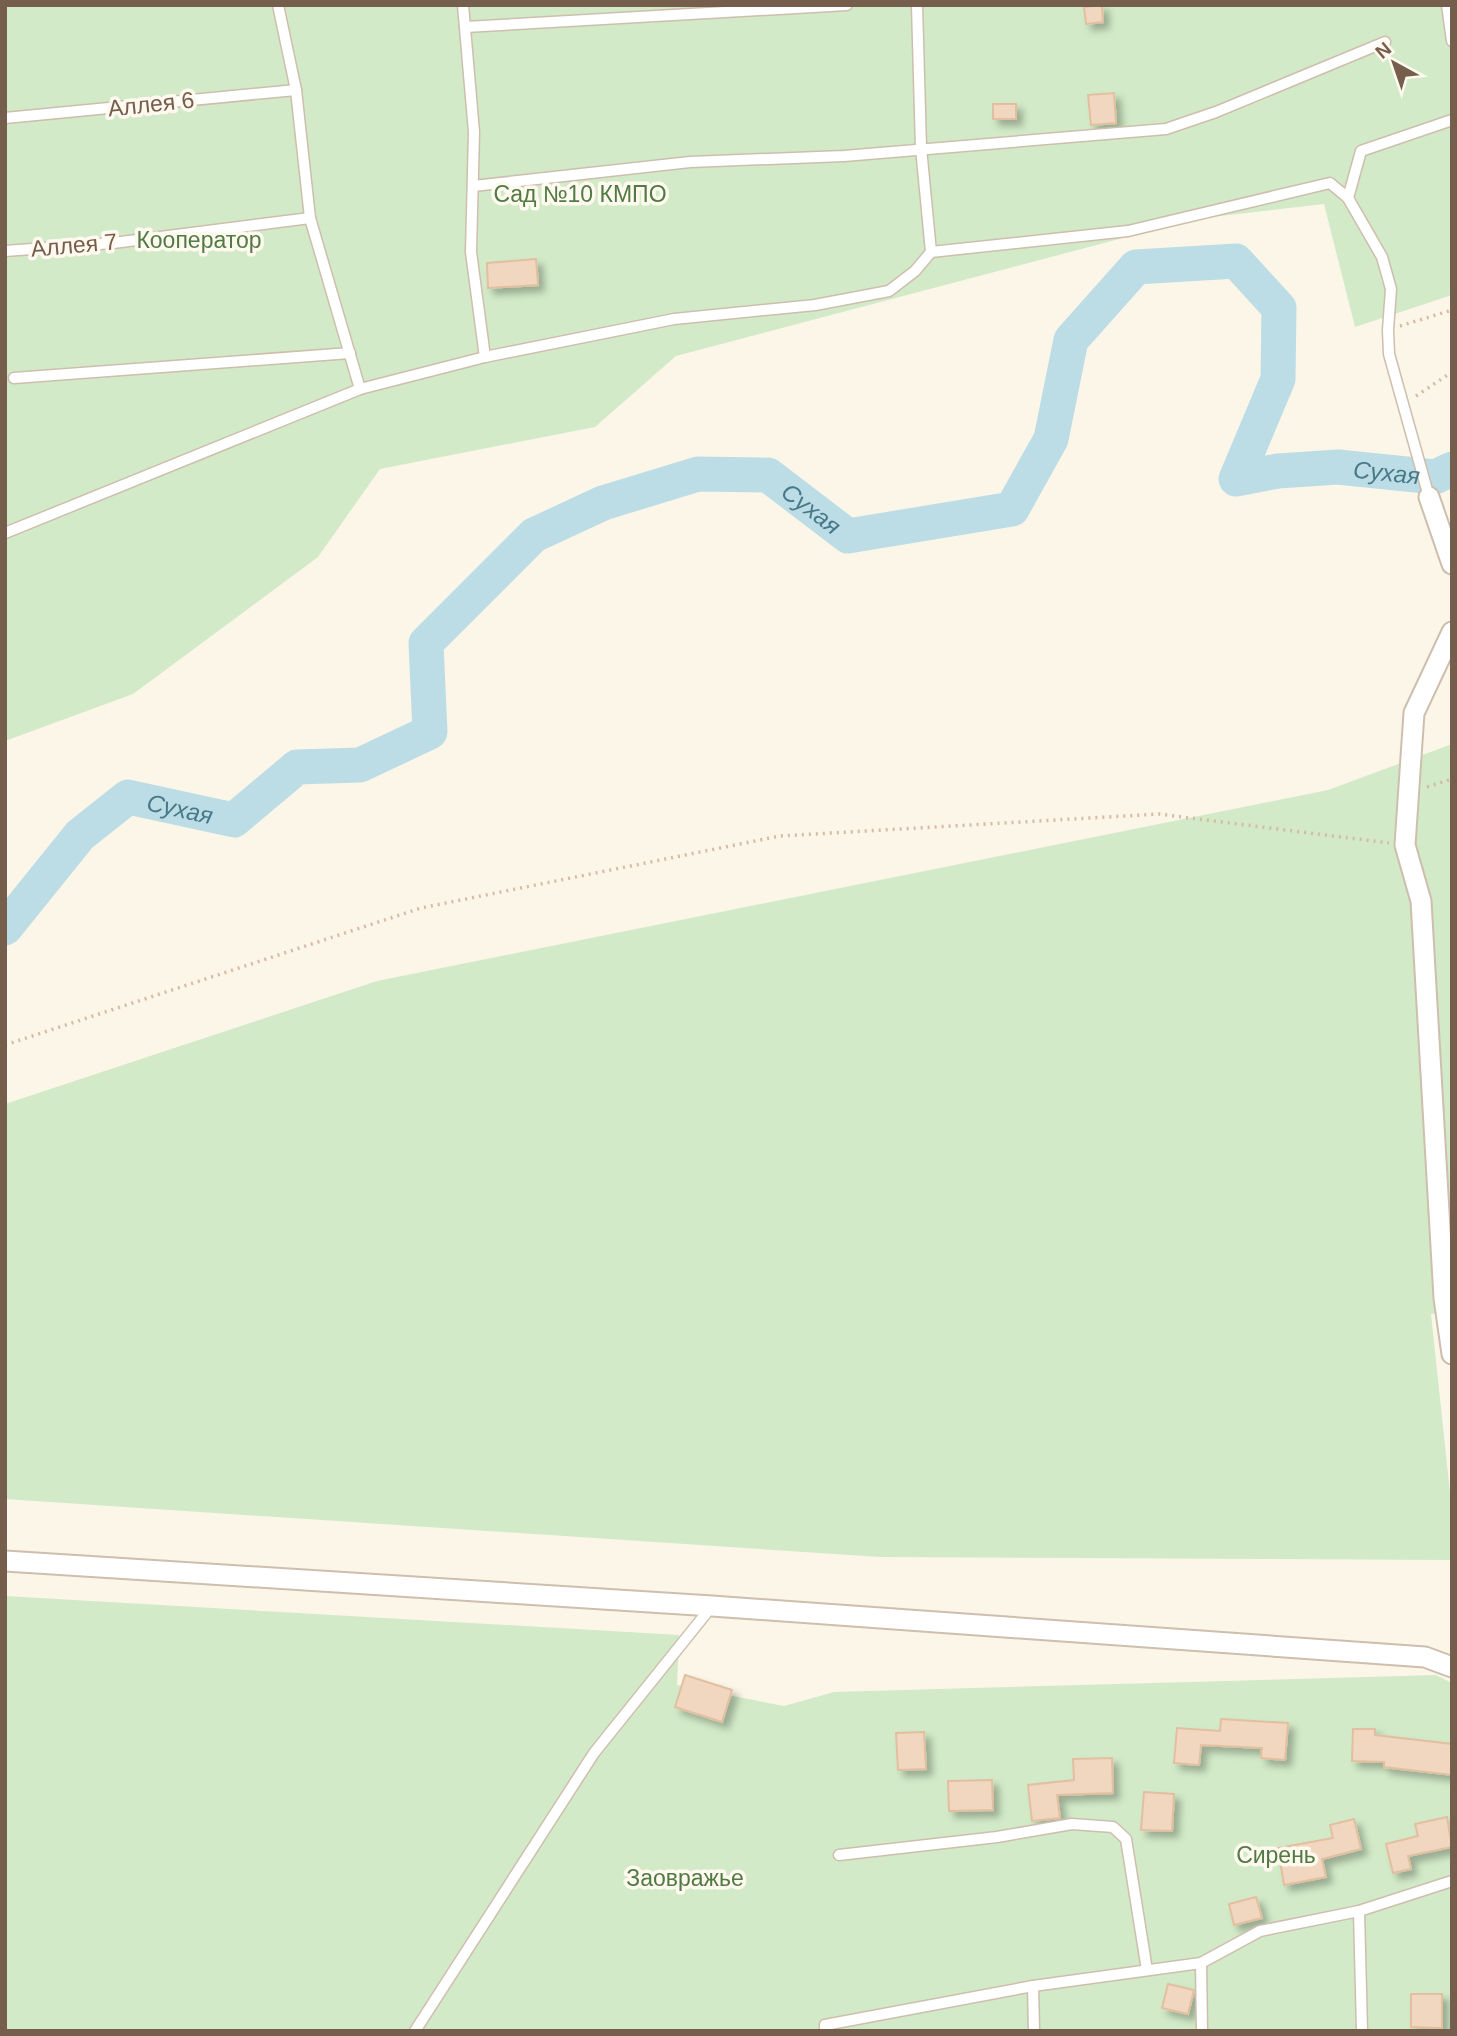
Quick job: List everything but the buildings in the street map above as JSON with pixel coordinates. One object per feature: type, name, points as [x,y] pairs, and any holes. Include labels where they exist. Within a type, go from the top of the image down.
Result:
[{"type":"street","points":[[1429,497],[1452,564]]},
{"type":"street","points":[[1452,632],[1414,713],[1405,845],[1421,901],[1444,1298],[1452,1354]]},
{"type":"street","points":[[5,1561],[712,1606],[1425,1657],[1452,1667]]},
{"type":"lane","points":[[278,5],[296,90],[310,218],[360,388]]},
{"type":"lane","points":[[463,5],[474,132],[471,252],[485,357]]},
{"type":"lane","points":[[465,27],[847,5]]},
{"type":"lane","points":[[917,5],[921,148],[931,252]]},
{"type":"lane","points":[[1447,5],[1452,41]]},
{"type":"lane","points":[[473,186],[690,162],[844,156],[1166,129],[1216,112],[1385,42]]},
{"type":"lane","name":"Аллея 6","points":[[5,118],[296,90]]},
{"type":"lane","points":[[1348,198],[1361,150],[1452,120]]},
{"type":"lane","points":[[5,533],[360,388],[485,357],[674,319],[815,305],[889,291],[915,271],[931,252],[1128,231],[1330,183],[1348,198],[1382,257],[1391,289],[1388,330],[1390,354],[1411,439],[1429,497]]},
{"type":"lane","name":"Аллея 7","points":[[5,251],[113,243],[310,218]]},
{"type":"lane","points":[[14,377],[349,353]]},
{"type":"lane","points":[[415,2031],[594,1753],[712,1606]]},
{"type":"lane","points":[[839,1855],[997,1837],[1072,1824],[1112,1827],[1126,1839],[1147,1970]]},
{"type":"lane","points":[[825,2031],[825,2025],[1033,1986],[1201,1963],[1260,1931],[1359,1911],[1452,1881]]},
{"type":"lane","points":[[1359,1911],[1362,2031]]},
{"type":"lane","points":[[1201,1963],[1202,2031]]},
{"type":"lane","points":[[1033,1986],[1034,2031]]},
{"type":"path","points":[[1388,330],[1452,310]]},
{"type":"path","points":[[1402,405],[1452,372]]},
{"type":"path","points":[[5,1045],[421,908],[780,836],[1159,814],[1405,845]]},
{"type":"green space","name":"Сад №10 КМПО","points":[[5,5],[1452,5],[1452,295],[1355,327],[1324,204],[1195,219],[676,356],[595,427],[380,469],[318,557],[133,694],[5,741]]},
{"type":"green space","points":[[1452,744],[1452,1314],[1451,1311],[1431,1314],[1451,1502],[1452,1560],[880,1557],[5,1499],[5,1104],[377,981],[1328,790]]},
{"type":"green space","points":[[5,1596],[679,1635],[677,1685],[784,1706],[834,1692],[1436,1675],[1452,1683],[1452,2031],[5,2031]]},
{"type":"waterway","name":"Сухая","points":[[5,928],[80,835],[128,797],[234,820],[297,767],[360,765],[430,732],[426,643],[534,535],[603,503],[698,474],[768,475],[848,536],[1012,509],[1051,439],[1071,340],[1136,267],[1236,261],[1279,308],[1278,379],[1236,479],[1278,471],[1338,467],[1435,477],[1452,469]]},
{"type":"park label","name":"Кооператор","points":[[199,240]]},
{"type":"park label","name":"Сирень","points":[[1276,1855]]},
{"type":"park label","name":"Заовражье","points":[[685,1878]]}]
